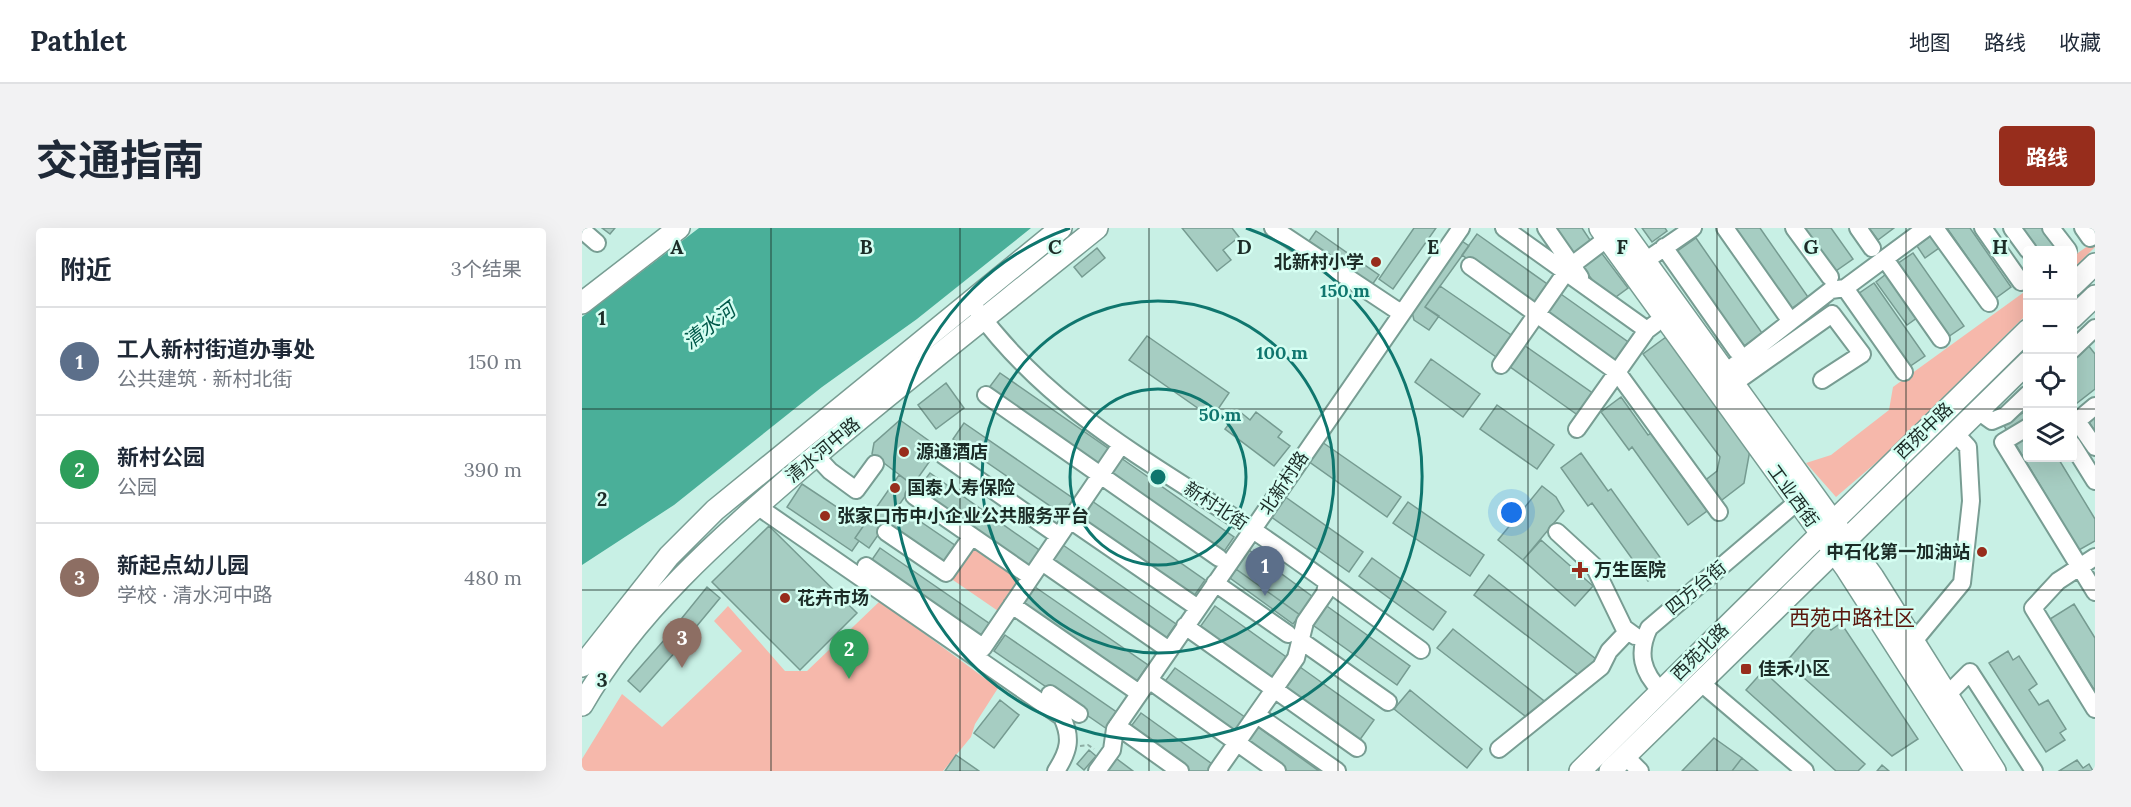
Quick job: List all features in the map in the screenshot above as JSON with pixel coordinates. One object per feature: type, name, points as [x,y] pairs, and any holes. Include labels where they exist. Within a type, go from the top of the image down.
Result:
[{"type":"main road","points":[[582,288],[660,228]]},
{"type":"main road","points":[[582,303],[679,228]]},
{"type":"main road","name":"清水河中路","points":[[582,666],[669,556],[714,510],[1061,228]]},
{"type":"main road","name":"清水河中路","points":[[582,705],[628,638],[722,536],[816,456],[1097,228]]},
{"type":"main road","name":"工业西街","points":[[1610,231],[1642,258],[1670,312]]},
{"type":"main road","name":"工业西街","points":[[1610,231],[1723,380],[1840,545],[1914,641],[1995,771]]},
{"type":"main road","points":[[2077,282],[2095,264]]},
{"type":"main road","points":[[2077,314],[2095,296]]},
{"type":"main road","name":"西苑中路","points":[[1827,527],[2023,335]]},
{"type":"main road","name":"西苑中路","points":[[1840,545],[2023,368]]},
{"type":"main road","name":"工业西街","points":[[1723,380],[1797,502],[1827,527]]},
{"type":"main road","name":"西苑北路","points":[[1580,771],[1827,527]]},
{"type":"main road","name":"工业西街","points":[[1840,545],[1976,771]]},
{"type":"main road","name":"西苑北路","points":[[1610,771],[1840,545]]},
{"type":"street","points":[[1273,228],[1401,313]]},
{"type":"street","name":"北新村路","points":[[1101,764],[1112,750],[1117,726],[1461,228]]},
{"type":"street","points":[[1504,228],[1569,268],[1588,287],[1647,330]]},
{"type":"street","points":[[1546,228],[1569,268]]},
{"type":"street","points":[[1642,258],[1677,230],[1676,228]]},
{"type":"street","points":[[1642,258],[1693,228]]},
{"type":"street","points":[[1725,228],[1787,316]]},
{"type":"street","points":[[1794,228],[1830,277]]},
{"type":"street","points":[[1858,228],[1872,248]]},
{"type":"street","points":[[1723,380],[1831,290],[1845,288],[1926,228]]},
{"type":"street","points":[[1935,228],[1989,303]]},
{"type":"street","points":[[1983,228],[2020,282]]},
{"type":"street","points":[[2012,228],[2025,246]]},
{"type":"street","points":[[2055,229],[2065,246]]},
{"type":"street","points":[[582,230],[597,243]]},
{"type":"street","points":[[1501,365],[1569,268],[1610,231]]},
{"type":"street","points":[[1664,247],[1737,351]]},
{"type":"street","points":[[1885,259],[1941,339]]},
{"type":"street","points":[[1470,266],[1617,372],[1719,512]]},
{"type":"street","points":[[1845,288],[1904,372]]},
{"type":"street","name":"新村北街","points":[[970,301],[1009,350],[1074,412],[1252,529],[1326,588],[1418,654]]},
{"type":"street","points":[[1577,429],[1647,330],[1670,312]]},
{"type":"street","points":[[1723,380],[1832,314],[1862,354],[1822,380]]},
{"type":"street","points":[[2077,346],[2095,328]]},
{"type":"street","points":[[986,395],[1219,558]]},
{"type":"street","points":[[1978,411],[1992,421],[1999,420],[2023,398]]},
{"type":"street","points":[[2095,406],[2077,421],[2095,447]]},
{"type":"street","points":[[2023,430],[2003,442],[2095,592]]},
{"type":"street","points":[[1914,641],[1962,583],[1971,501],[1968,447],[1955,433]]},
{"type":"street","points":[[983,648],[1121,445]]},
{"type":"street","points":[[2077,451],[2095,481]]},
{"type":"street","points":[[943,455],[1059,537]]},
{"type":"street","points":[[816,456],[830,471],[856,490],[875,464]]},
{"type":"street","points":[[914,496],[1031,577]]},
{"type":"street","name":"四方台街","points":[[1642,642],[1648,628],[1797,502]]},
{"type":"street","points":[[757,506],[1062,717],[1069,731],[1070,744],[1056,771]]},
{"type":"street","points":[[1070,520],[1198,608]]},
{"type":"street","points":[[886,532],[946,573],[972,536]]},
{"type":"street","points":[[1557,532],[1594,566],[1625,628],[1642,642],[1645,672],[1661,691]]},
{"type":"street","points":[[2095,557],[2058,581],[2033,608],[2095,709]]},
{"type":"street","points":[[1042,562],[1169,650]]},
{"type":"street","points":[[866,566],[1079,714]]},
{"type":"street","points":[[1215,583],[1388,702]]},
{"type":"street","points":[[1217,771],[1296,658],[1294,637],[1326,588]]},
{"type":"street","points":[[1012,605],[1238,743],[1277,771]]},
{"type":"street","points":[[1185,626],[1357,747]]},
{"type":"street","points":[[1499,749],[1601,667],[1625,628]]},
{"type":"street","points":[[1947,695],[1970,672],[2034,771]]},
{"type":"street","points":[[1700,682],[1805,771]]},
{"type":"street","points":[[1257,715],[1337,771]]},
{"type":"street","points":[[1117,726],[1180,771]]},
{"type":"street","points":[[1625,756],[1640,771]]},
{"type":"path","points":[[1070,744],[1088,745],[1101,764]]},
{"type":"shaded area","points":[[2095,241],[2095,247],[2077,265],[2077,254]]},
{"type":"shaded area","points":[[2023,293],[2023,318],[1885,455],[1836,497],[1806,463],[1831,455],[1889,410],[1893,387]]},
{"type":"shaded area","points":[[971,547],[1023,582],[1001,613],[950,578]]},
{"type":"shaded area","points":[[880,601],[998,688],[975,724],[971,737],[943,771],[582,771],[582,759],[622,694],[662,727],[742,651],[714,621],[728,606],[785,671],[807,671]]},
{"type":"water","name":"清水河","points":[[699,228],[1031,228],[917,319],[822,387],[674,505],[582,565],[582,317]]},
{"type":"building","points":[[602,228],[615,228],[610,234]]},
{"type":"building","points":[[1182,228],[1232,228],[1239,237],[1223,250],[1231,260],[1217,271]]},
{"type":"building","points":[[1414,228],[1436,228],[1393,289],[1379,279]]},
{"type":"building","points":[[1552,228],[1582,228],[1592,243],[1573,257]]},
{"type":"building","points":[[1642,228],[1665,228],[1667,231],[1652,242]]},
{"type":"building","points":[[1731,228],[1760,228],[1808,297],[1788,311]]},
{"type":"building","points":[[1801,228],[1831,228],[1853,259],[1833,273]]},
{"type":"building","points":[[1869,228],[1894,228],[1878,240]]},
{"type":"building","points":[[1947,228],[1970,228],[2011,287],[1996,298]]},
{"type":"building","points":[[2019,228],[2042,228],[2055,246],[2032,246]]},
{"type":"building","points":[[1316,231],[1379,275],[1372,285],[1309,241]]},
{"type":"building","points":[[1477,234],[1550,286],[1535,307],[1462,255]]},
{"type":"building","points":[[1931,236],[1939,248],[1925,258],[1917,246]]},
{"type":"building","points":[[1696,238],[1762,333],[1743,347],[1676,252]]},
{"type":"building","points":[[1459,239],[1469,246],[1425,307],[1439,316],[1429,330],[1414,320],[1411,308]]},
{"type":"building","points":[[1097,248],[1105,258],[1082,277],[1074,267]]},
{"type":"building","points":[[1600,251],[1628,288],[1609,302],[1581,265]]},
{"type":"building","points":[[1913,253],[1964,326],[1948,337],[1897,264]]},
{"type":"building","points":[[1890,271],[1921,315],[1907,325],[1876,282]]},
{"type":"building","points":[[1874,283],[1925,356],[1909,367],[1858,294]]},
{"type":"building","points":[[1440,286],[1514,337],[1499,359],[1425,307]]},
{"type":"building","points":[[1558,292],[1631,344],[1616,365],[1543,313]]},
{"type":"building","points":[[1147,336],[1229,393],[1212,418],[1129,360]]},
{"type":"building","points":[[1666,337],[1750,450],[1744,483],[1718,503],[1703,482],[1717,471],[1720,457],[1643,354]]},
{"type":"building","points":[[1521,343],[1594,394],[1579,416],[1506,364]]},
{"type":"building","points":[[2088,345],[2095,354],[2095,389],[2077,403],[2077,354]]},
{"type":"building","points":[[1431,359],[1480,394],[1463,417],[1415,382]]},
{"type":"building","points":[[1000,373],[1112,451],[1101,467],[988,389]]},
{"type":"building","name":"源通酒店","points":[[946,383],[964,408],[936,429],[918,405]]},
{"type":"building","points":[[1621,397],[1648,435],[1651,433],[1707,511],[1688,525],[1632,447],[1629,450],[1601,412]]},
{"type":"building","points":[[1497,405],[1554,445],[1537,469],[1480,429]]},
{"type":"building","points":[[1239,411],[1250,420],[1256,412],[1282,432],[1278,437],[1290,446],[1274,466],[1225,429]]},
{"type":"building","points":[[2023,413],[2023,435],[2013,441],[2003,424]]},
{"type":"building","points":[[2095,416],[2095,431],[2088,421]]},
{"type":"building","name":"源通酒店","points":[[900,420],[939,448],[913,485],[872,454],[874,443]]},
{"type":"building","points":[[964,423],[1077,501],[1066,517],[953,439]]},
{"type":"building","points":[[2023,435],[2023,457],[2013,440]]},
{"type":"building","points":[[1322,442],[1401,497],[1387,517],[1308,461]]},
{"type":"building","points":[[1581,453],[1608,491],[1611,489],[1667,567],[1648,581],[1592,503],[1588,506],[1561,468]]},
{"type":"building","points":[[1121,458],[1234,537],[1223,553],[1110,474]]},
{"type":"building","points":[[2026,462],[2060,462],[2095,519],[2095,541],[2079,550]]},
{"type":"building","points":[[930,473],[1042,552],[1031,568],[918,489]]},
{"type":"building","points":[[899,475],[913,485],[869,548],[855,538]]},
{"type":"building","name":"张家口市中小企业公共服务平台","points":[[802,484],[864,525],[855,538],[859,541],[852,551],[787,507]]},
{"type":"building","points":[[1542,486],[1556,497],[1564,511],[1523,560],[1498,540]]},
{"type":"building","points":[[1284,496],[1363,552],[1349,572],[1270,516]]},
{"type":"building","points":[[1092,501],[1205,580],[1194,596],[1081,517]]},
{"type":"building","points":[[1408,502],[1484,555],[1470,576],[1393,523]]},
{"type":"building","points":[[902,509],[959,548],[947,564],[891,525]]},
{"type":"building","name":"花卉市场","points":[[769,526],[857,613],[800,670],[712,582]]},
{"type":"building","points":[[1541,540],[1593,586],[1575,606],[1523,560]]},
{"type":"building","points":[[1063,545],[1176,624],[1165,640],[1052,561]]},
{"type":"building","points":[[880,548],[993,626],[981,642],[869,564]]},
{"type":"building","points":[[1249,550],[1313,597],[1300,615],[1236,569]]},
{"type":"building","points":[[1372,558],[1446,612],[1433,630],[1359,576]]},
{"type":"building","points":[[1236,569],[1300,615],[1293,624],[1230,578]]},
{"type":"building","points":[[1489,575],[1601,663],[1582,678],[1474,595]]},
{"type":"building","points":[[707,587],[720,598],[677,650],[665,639]]},
{"type":"building","points":[[1035,587],[1148,665],[1137,681],[1024,603]]},
{"type":"building","points":[[1324,604],[1410,666],[1397,685],[1310,623]]},
{"type":"building","points":[[2074,604],[2095,638],[2095,691],[2050,619]]},
{"type":"building","points":[[1215,606],[1289,659],[1274,680],[1200,627]]},
{"type":"building","points":[[1823,619],[1831,630],[1841,623],[1918,739],[1892,756],[1786,662]]},
{"type":"building","points":[[1453,629],[1548,704],[1529,719],[1437,648]]},
{"type":"building","points":[[1005,635],[1118,713],[1107,729],[994,651]]},
{"type":"building","points":[[665,639],[677,650],[640,692],[628,681]]},
{"type":"building","points":[[2008,651],[2013,660],[2019,656],[2037,684],[2029,690],[2039,705],[2048,700],[2066,729],[2060,733],[2065,740],[2046,752],[1989,663]]},
{"type":"building","points":[[1300,667],[1374,720],[1359,741],[1285,688]]},
{"type":"building","points":[[1175,668],[1249,720],[1238,737],[1163,684]]},
{"type":"building","points":[[1763,671],[1865,764],[1858,771],[1836,771],[1746,690]]},
{"type":"building","points":[[1410,690],[1482,749],[1467,768],[1394,709]]},
{"type":"building","points":[[1000,700],[1019,715],[994,748],[974,733]]},
{"type":"building","points":[[1141,713],[1215,766],[1211,771],[1188,771],[1129,729]]},
{"type":"building","points":[[1258,727],[1319,771],[1285,771],[1246,744]]},
{"type":"building","points":[[1714,738],[1742,758],[1732,771],[1682,771]]},
{"type":"building","points":[[1089,750],[1096,756],[1084,770],[1077,764]]},
{"type":"building","points":[[956,755],[979,771],[945,771]]},
{"type":"building","points":[[1113,756],[1133,771],[1102,771]]},
{"type":"building","points":[[1742,758],[1758,771],[1732,771]]},
{"type":"building","points":[[2077,760],[2083,768],[2089,764],[2093,771],[2059,771]]},
{"type":"building","points":[[1882,765],[1889,771],[1877,771]]},
{"type":"place","name":"北新村小学","points":[[1376,262]]},
{"type":"place","name":"源通酒店","points":[[904,452]]},
{"type":"place","name":"国泰人寿保险","points":[[895,488]]},
{"type":"place","name":"张家口市中小企业公共服务平台","points":[[825,516]]},
{"type":"place","name":"中石化第一加油站","points":[[1982,552]]},
{"type":"place","name":"万生医院","points":[[1580,570]]},
{"type":"place","name":"工人新村街道办事处","points":[[1265,596]]},
{"type":"place","name":"花卉市场","points":[[785,598]]},
{"type":"place","name":"新起点幼儿园","points":[[682,668]]},
{"type":"place","name":"佳禾小区","points":[[1746,669]]},
{"type":"place","name":"新村公园","points":[[849,679]]},
{"type":"district","name":"西苑中路社区","points":[[1852,618]]}]
